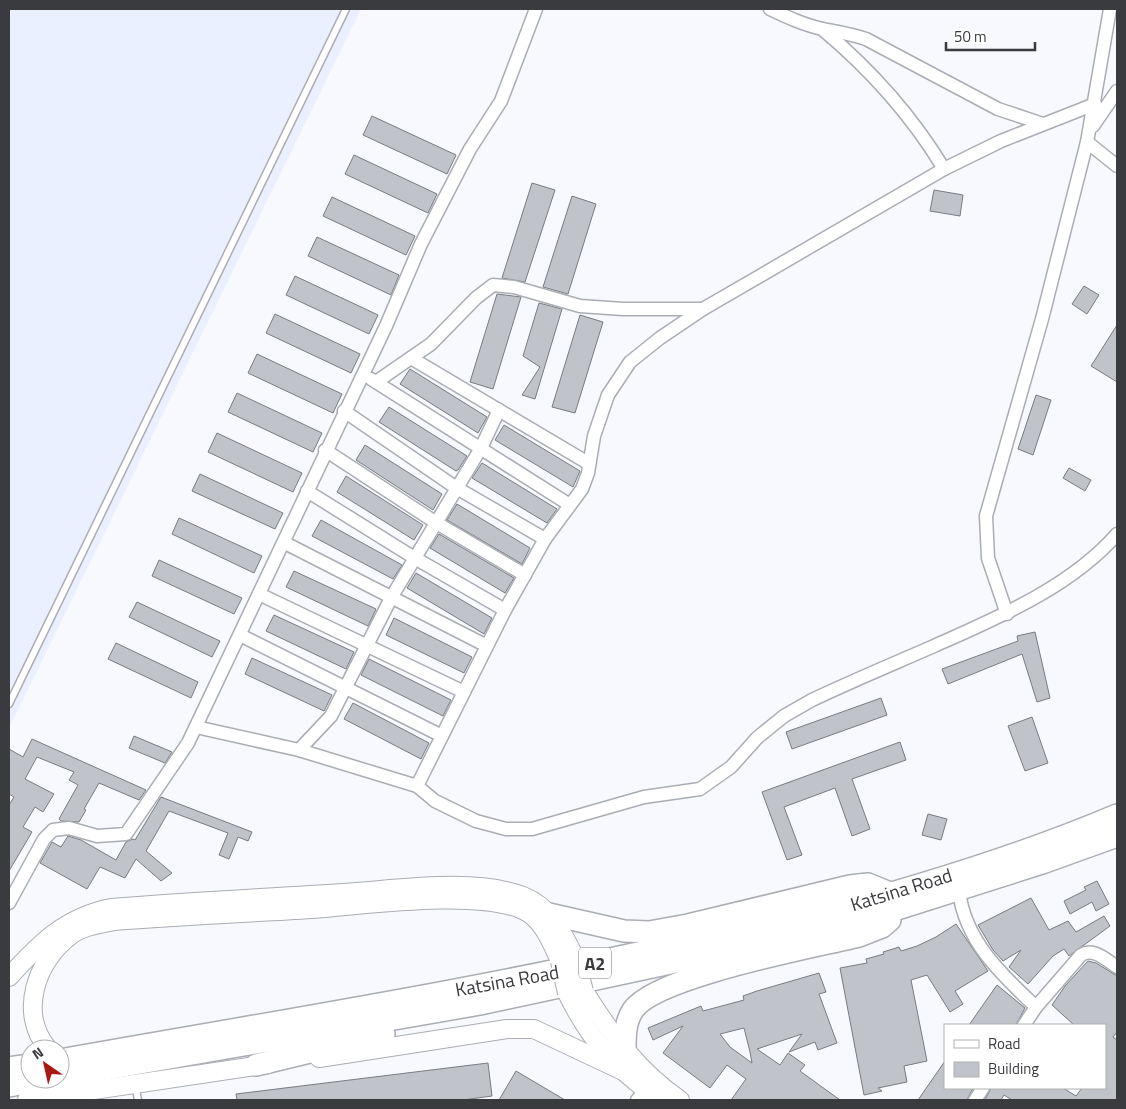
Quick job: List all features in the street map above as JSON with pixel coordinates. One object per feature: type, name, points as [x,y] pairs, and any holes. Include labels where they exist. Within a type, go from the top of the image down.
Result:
[{"type":"highway","name":"Katsina Road","points":[[70,1058],[542,975],[773,924],[890,893],[1060,839],[1117,815]]},
{"type":"highway","name":"Katsina Road","points":[[70,1075],[534,992],[694,958],[875,916],[958,891],[1117,836]]},
{"type":"highway","points":[[550,914],[616,930],[650,932],[688,925],[850,886],[868,884],[890,893]]},
{"type":"highway","points":[[624,1061],[626,1028],[634,1009],[656,992],[686,979],[859,936],[882,927],[906,907]]},
{"type":"highway","points":[[256,1065],[400,1031],[477,1017],[512,1006],[534,992]]},
{"type":"main road","points":[[9,977],[44,941],[68,922],[89,912],[111,908],[440,887],[487,888],[524,897],[550,914],[560,926],[567,960],[566,993],[578,1016],[599,1047],[655,1081],[680,1100]]},
{"type":"main road","points":[[42,1039],[36,1030],[32,1014],[41,969],[55,950],[72,935],[90,926],[114,921],[412,902],[478,901],[507,904],[525,911],[538,921],[567,960],[584,991],[613,1036],[624,1061],[648,1097]]},
{"type":"main road","points":[[27,1100],[136,1092],[256,1065],[333,1057],[507,1029],[534,1029],[624,1061]]},
{"type":"street","points":[[9,903],[44,839],[53,830],[69,828],[97,836],[126,834],[188,743],[284,543],[421,244],[470,149],[501,100],[536,9]]},
{"type":"street","points":[[770,9],[799,22],[866,39],[998,109],[1043,124]]},
{"type":"street","points":[[1007,614],[988,558],[986,516],[1042,319],[1088,137],[1110,9]]},
{"type":"street","points":[[822,29],[852,54],[905,113],[924,137],[944,169]]},
{"type":"street","points":[[1088,137],[1117,91]]},
{"type":"street","points":[[417,786],[505,610],[545,539],[582,489],[588,473],[588,463],[608,395],[630,362],[660,338],[703,309],[944,169],[1043,124],[1094,104]]},
{"type":"street","points":[[1088,137],[1117,166]]},
{"type":"street","points":[[376,382],[431,344],[486,289],[499,284],[580,306],[623,309],[703,309]]},
{"type":"street","points":[[411,358],[588,463]]},
{"type":"street","points":[[363,373],[570,505]]},
{"type":"street","points":[[300,750],[331,716],[391,598],[413,558],[481,448],[499,410]]},
{"type":"street","points":[[344,411],[456,487],[545,539]]},
{"type":"street","points":[[325,450],[435,522],[525,575]]},
{"type":"street","points":[[307,491],[413,558],[505,610]]},
{"type":"street","points":[[196,727],[300,750],[417,786],[435,801],[476,821],[506,829],[532,829],[644,797],[700,789],[731,767],[756,738],[784,716],[812,700],[1007,614],[1054,586],[1105,548],[1117,534]]},
{"type":"street","points":[[284,543],[487,646]]},
{"type":"street","points":[[259,594],[464,692]]},
{"type":"street","points":[[240,635],[442,736]]},
{"type":"street","points":[[958,891],[968,928],[984,954],[1005,978],[1036,1007]]},
{"type":"street","points":[[1025,1024],[1036,1007],[1084,953],[1094,953],[1117,968]]},
{"type":"street","points":[[975,1100],[983,1089]]},
{"type":"lane","points":[[9,704],[346,9]]},
{"type":"shaded area","points":[[9,9],[361,9],[9,728]]},
{"type":"building","points":[[372,116],[456,155],[447,174],[363,135]]},
{"type":"building","points":[[354,155],[437,194],[428,213],[345,174]]},
{"type":"building","points":[[532,183],[555,190],[525,282],[502,278]]},
{"type":"building","points":[[934,190],[963,195],[960,216],[930,211]]},
{"type":"building","points":[[572,196],[596,204],[568,294],[543,287]]},
{"type":"building","points":[[332,197],[415,236],[406,255],[323,216]]},
{"type":"building","points":[[317,237],[399,275],[391,295],[308,256]]},
{"type":"building","points":[[295,276],[378,315],[369,334],[286,295]]},
{"type":"building","points":[[1084,286],[1099,295],[1087,314],[1072,304]]},
{"type":"building","points":[[497,294],[521,297],[493,389],[470,382]]},
{"type":"building","points":[[539,303],[562,309],[535,399],[522,395],[540,367],[523,356]]},
{"type":"building","points":[[275,314],[360,354],[351,373],[266,333]]},
{"type":"building","points":[[580,315],[603,322],[575,413],[552,407]]},
{"type":"building","points":[[1117,325],[1117,382],[1091,366]]},
{"type":"building","points":[[257,354],[342,394],[333,413],[248,373]]},
{"type":"building","points":[[410,369],[487,417],[478,433],[400,384]]},
{"type":"building","points":[[237,393],[322,433],[313,452],[228,412]]},
{"type":"building","points":[[1036,395],[1051,400],[1033,455],[1018,449]]},
{"type":"building","points":[[389,407],[467,456],[458,470],[456,471],[379,422]]},
{"type":"building","points":[[504,425],[580,471],[573,487],[495,440]]},
{"type":"building","points":[[217,433],[302,473],[293,492],[208,452]]},
{"type":"building","points":[[365,445],[442,494],[433,510],[356,460]]},
{"type":"building","points":[[482,463],[557,509],[547,523],[472,478]]},
{"type":"building","points":[[1069,468],[1091,480],[1085,491],[1063,478]]},
{"type":"building","points":[[200,474],[283,513],[275,529],[192,491]]},
{"type":"building","points":[[346,476],[423,525],[414,540],[337,492]]},
{"type":"building","points":[[457,504],[530,548],[522,564],[447,520]]},
{"type":"building","points":[[179,518],[262,556],[254,573],[172,534]]},
{"type":"building","points":[[321,520],[402,565],[393,579],[312,536]]},
{"type":"building","points":[[439,534],[514,578],[505,593],[430,548]]},
{"type":"building","points":[[159,560],[242,598],[234,614],[152,576]]},
{"type":"building","points":[[294,571],[376,609],[368,626],[286,587]]},
{"type":"building","points":[[416,573],[492,618],[484,634],[407,588]]},
{"type":"building","points":[[137,602],[220,641],[212,657],[129,617]]},
{"type":"building","points":[[274,615],[354,652],[346,669],[266,631]]},
{"type":"building","points":[[394,618],[472,657],[464,673],[386,635]]},
{"type":"building","points":[[1035,632],[1050,698],[1037,702],[1022,654],[948,684],[942,669],[1018,641],[1017,636]]},
{"type":"building","points":[[116,643],[198,682],[191,698],[108,659]]},
{"type":"building","points":[[252,658],[332,695],[324,711],[245,674]]},
{"type":"building","points":[[369,659],[451,700],[443,716],[361,675]]},
{"type":"building","points":[[881,698],[887,715],[792,749],[786,732]]},
{"type":"building","points":[[353,703],[429,743],[421,759],[344,719]]},
{"type":"building","points":[[1032,717],[1048,763],[1025,771],[1008,726]]},
{"type":"building","points":[[134,736],[172,752],[165,763],[129,748]]},
{"type":"building","points":[[32,739],[146,790],[139,800],[99,783],[79,822],[61,821],[59,819],[78,785],[69,780],[74,772],[37,757],[25,779],[54,794],[43,812],[35,807],[23,827],[32,832],[9,871],[9,805],[14,797],[9,794],[9,749],[23,757]]},
{"type":"building","points":[[900,742],[906,760],[852,779],[870,829],[852,836],[835,788],[784,807],[802,855],[787,860],[762,792]]},
{"type":"building","points":[[161,797],[252,832],[248,841],[238,837],[229,859],[219,855],[228,833],[169,811],[146,851],[172,873],[161,881],[136,859],[125,878],[100,867],[87,889],[40,863],[52,842],[61,847],[68,836],[81,840],[116,860],[126,842],[135,840]]},
{"type":"building","points":[[928,814],[947,819],[941,840],[922,835]]},
{"type":"building","points":[[1097,881],[1109,904],[1096,911],[1092,902],[1070,914],[1064,901],[1086,890],[1084,887]]},
{"type":"building","points":[[1031,898],[1049,930],[1068,921],[1076,932],[1104,916],[1110,926],[1069,956],[1064,949],[1053,956],[1028,984],[1009,967],[1021,950],[1003,961],[993,950],[978,925]]},
{"type":"building","points":[[956,924],[988,971],[955,991],[963,1004],[950,1012],[927,975],[911,980],[927,1061],[904,1066],[907,1082],[878,1088],[882,1091],[864,1095],[840,968],[867,963],[866,959],[899,947],[901,951],[917,946]]},
{"type":"building","points":[[1088,961],[1096,963],[1117,976],[1117,1032],[1113,1037],[1117,1040],[1117,1100],[1012,1100],[1004,1095],[1001,1100],[985,1100],[990,1089],[1065,1089],[1076,1096],[1081,1089],[1106,1089],[1106,1024],[1073,1024],[1052,1005],[1065,986]]},
{"type":"building","points":[[819,973],[826,992],[819,994],[837,1043],[818,1050],[815,1042],[789,1052],[802,1034],[757,1049],[780,1065],[788,1053],[805,1065],[800,1071],[840,1100],[731,1100],[746,1079],[727,1065],[710,1088],[663,1053],[683,1026],[653,1040],[648,1028],[701,1006],[703,1011],[744,1000],[743,996]],"holes":[[[744,1028],[752,1063],[730,1047],[720,1034]]]},
{"type":"building","points":[[997,985],[1025,1008],[1017,1024],[970,1024]]},
{"type":"building","points":[[944,1062],[944,1089],[972,1089],[967,1100],[918,1100]]},
{"type":"building","points":[[488,1063],[492,1096],[463,1100],[237,1100],[236,1094]]},
{"type":"building","points":[[516,1071],[565,1100],[499,1100]]}]
